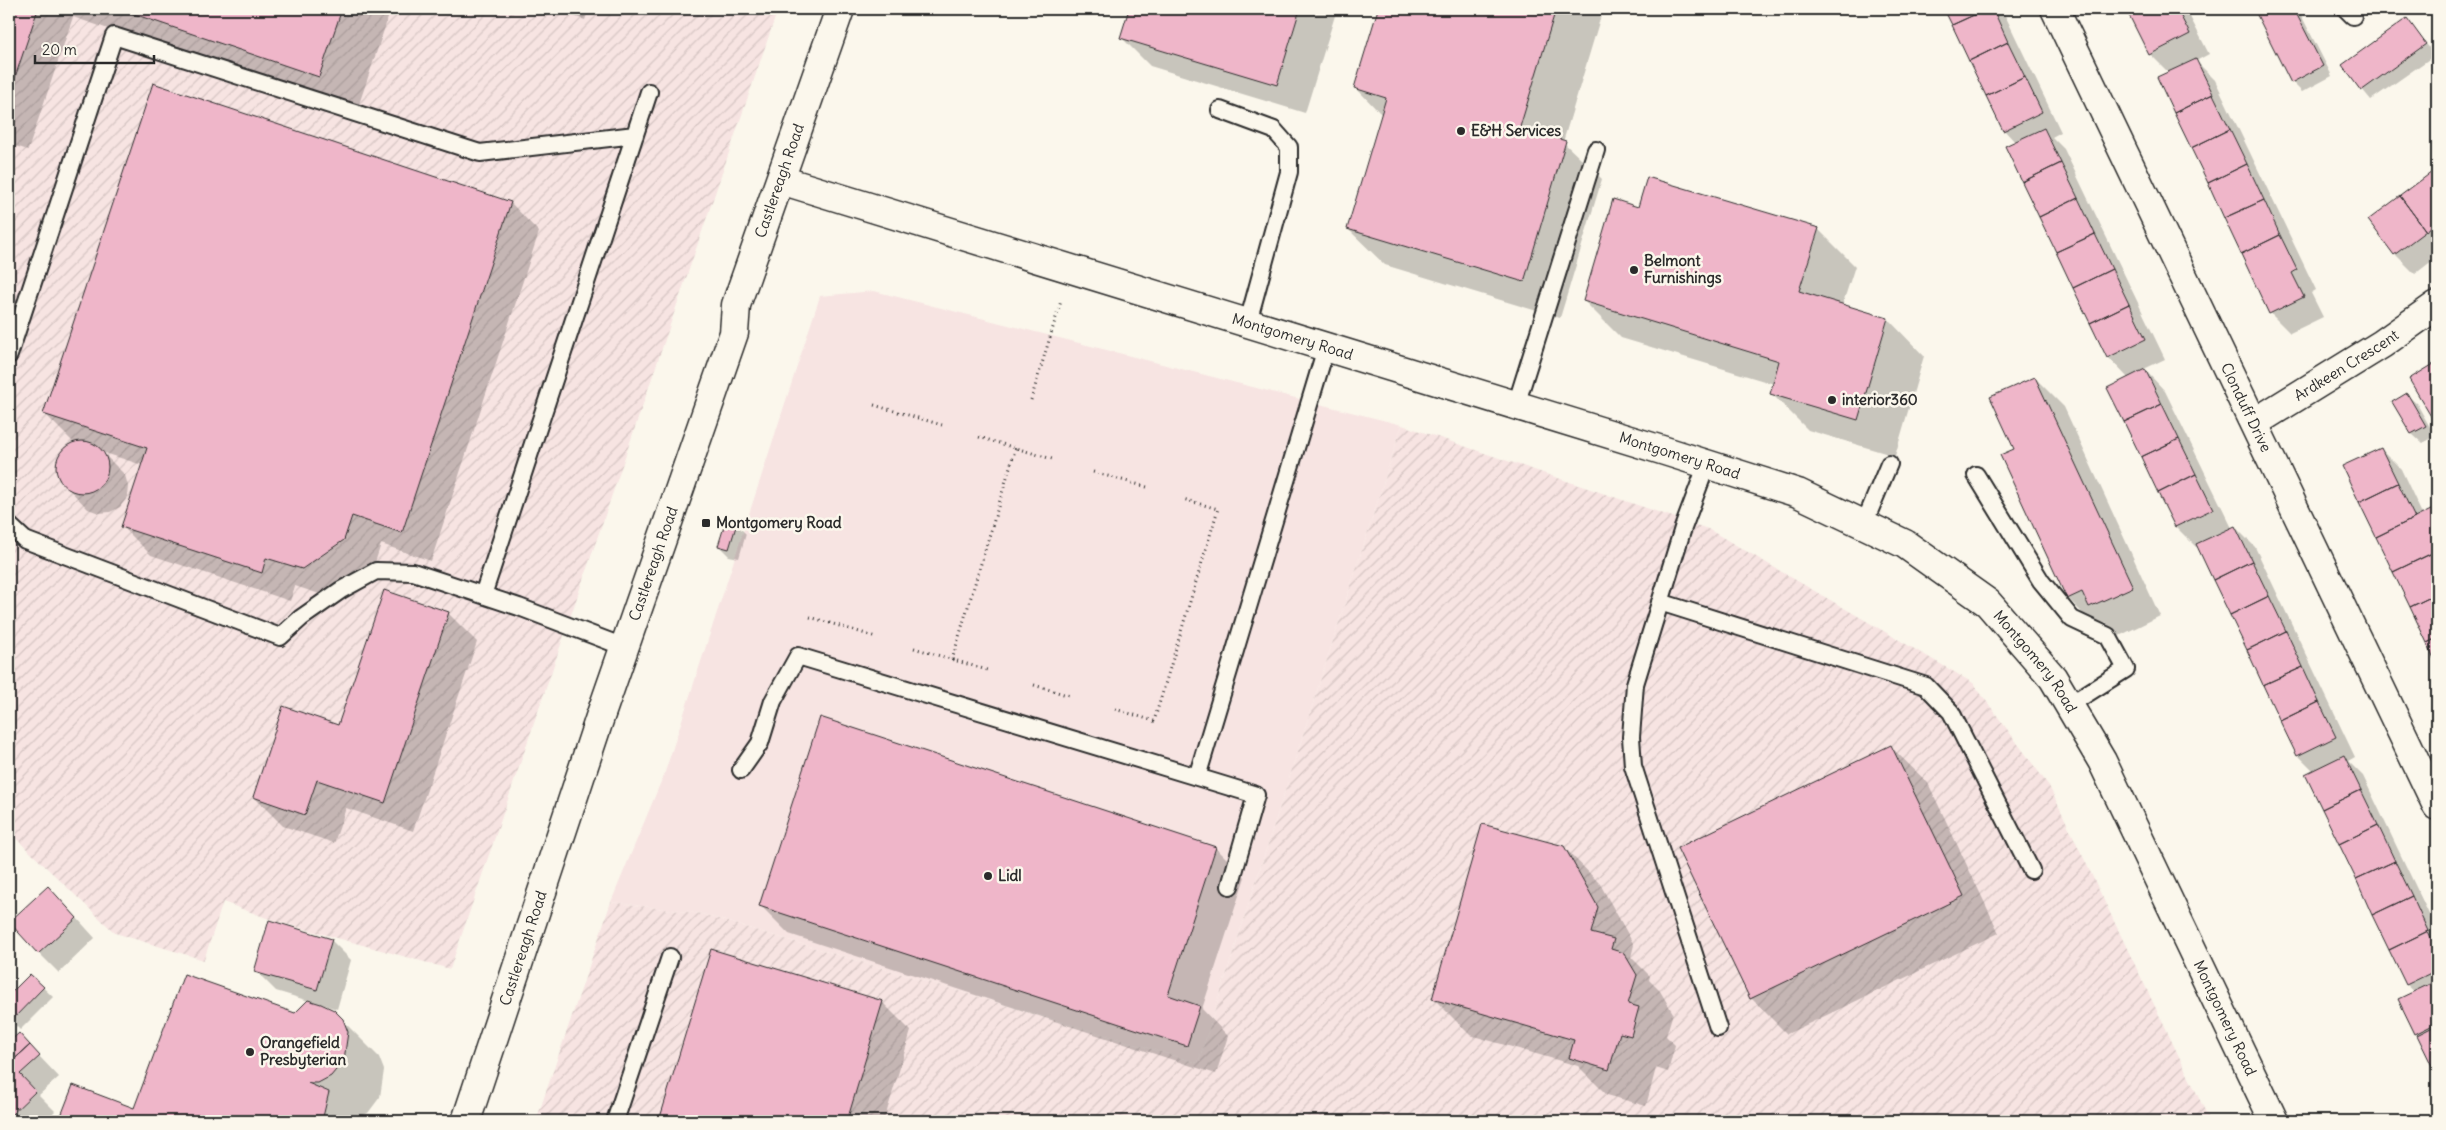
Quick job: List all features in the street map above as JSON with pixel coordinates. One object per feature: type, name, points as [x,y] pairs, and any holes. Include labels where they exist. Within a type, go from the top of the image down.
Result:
[{"type":"street","name":"Castlereagh Road","points":[[466,1121],[624,647],[734,333],[736,305],[840,9]]},
{"type":"street","name":"Clonduff Drive","points":[[2055,9],[2437,806]]},
{"type":"street","name":"Montgomery Road","points":[[781,180],[1248,322],[1326,348],[1798,493],[1905,544],[1988,602],[2053,678],[2102,762],[2274,1121]]},
{"type":"street","name":"Ardkeen Crescent","points":[[2254,423],[2382,344],[2437,306]]},
{"type":"lane","points":[[9,355],[114,36],[480,153],[635,135]]},
{"type":"lane","points":[[482,595],[648,92]]},
{"type":"lane","points":[[1220,110],[1274,130],[1288,147],[1289,172],[1248,322]]},
{"type":"lane","points":[[1516,405],[1596,150]]},
{"type":"lane","points":[[1197,777],[1326,348]]},
{"type":"lane","points":[[1707,464],[1683,528],[1635,684],[1631,737],[1633,766],[1718,1028]]},
{"type":"lane","points":[[1864,524],[1889,464]]},
{"type":"lane","points":[[1976,474],[2041,581],[2072,619],[2108,636],[2126,669],[2069,706]]},
{"type":"lane","points":[[9,525],[25,540],[280,637],[300,618],[341,590],[376,571],[413,572],[624,647]]},
{"type":"lane","points":[[1660,602],[1926,686],[1951,712],[2032,870]]},
{"type":"lane","points":[[741,770],[760,743],[774,701],[798,656],[1256,795],[1230,886]]},
{"type":"lane","points":[[614,1121],[670,957]]},
{"type":"path","points":[[1031,400],[1070,269]]},
{"type":"path","points":[[874,405],[942,426]]},
{"type":"path","points":[[979,437],[1052,459]]},
{"type":"path","points":[[952,660],[1016,448]]},
{"type":"path","points":[[1094,472],[1146,488]]},
{"type":"path","points":[[1115,709],[1154,721],[1218,509],[1183,499]]},
{"type":"path","points":[[810,616],[876,637]]},
{"type":"path","points":[[914,648],[987,670]]},
{"type":"path","points":[[1034,685],[1070,696]]},
{"type":"shaded area","points":[[9,9],[778,9],[450,969],[275,921],[223,902],[204,960],[115,933],[9,832]]},
{"type":"shaded area","points":[[874,291],[1402,425],[1198,1063],[702,914],[611,902],[665,772],[820,296]]},
{"type":"shaded area","points":[[1402,425],[1708,529],[1973,683],[2049,786],[2210,1121],[536,1121],[611,902],[702,914],[1198,1063]]},
{"type":"building","points":[[9,9],[38,9],[9,95]]},
{"type":"building","points":[[119,9],[342,9],[319,77]]},
{"type":"building","points":[[1129,9],[1300,9],[1277,85],[1120,38]]},
{"type":"building","points":[[1378,9],[1556,9],[1520,127],[1566,141],[1524,282],[1347,229],[1386,98],[1354,88]]},
{"type":"building","points":[[1944,9],[1987,9],[1952,25]]},
{"type":"building","points":[[1987,9],[1993,9],[2008,42],[1969,61],[1952,25]]},
{"type":"building","points":[[2126,9],[2177,9],[2190,34],[2149,55]]},
{"type":"building","points":[[2254,9],[2294,9],[2323,66],[2291,83]]},
{"type":"building","points":[[2407,18],[2426,44],[2361,91],[2342,65]]},
{"type":"building","points":[[2008,42],[2025,77],[1986,96],[1969,61]]},
{"type":"building","points":[[2196,59],[2213,94],[2174,113],[2157,77]]},
{"type":"building","points":[[2025,77],[2042,112],[2003,131],[1986,96]]},
{"type":"building","points":[[153,83],[511,202],[402,533],[352,516],[344,540],[302,569],[266,558],[262,573],[121,527],[147,448],[43,414]]},
{"type":"building","points":[[2213,94],[2230,129],[2191,148],[2174,113]]},
{"type":"building","points":[[2044,128],[2061,163],[2022,182],[2005,146]]},
{"type":"building","points":[[2230,129],[2247,164],[2208,183],[2191,148]]},
{"type":"building","points":[[2061,163],[2078,198],[2039,217],[2022,182]]},
{"type":"building","points":[[2247,164],[2264,200],[2224,218],[2208,183]]},
{"type":"building","points":[[2432,172],[2437,180],[2437,222],[2426,231],[2400,196]]},
{"type":"building","points":[[1647,177],[1819,228],[1799,291],[1888,318],[1858,420],[1770,394],[1779,361],[1583,301],[1613,199],[1638,207]]},
{"type":"building","points":[[2400,196],[2426,231],[2394,255],[2368,220]]},
{"type":"building","points":[[2078,198],[2095,234],[2056,252],[2039,217]]},
{"type":"building","points":[[2264,200],[2280,235],[2241,254],[2224,218]]},
{"type":"building","points":[[2095,234],[2112,269],[2073,288],[2056,252]]},
{"type":"building","points":[[2280,235],[2297,270],[2292,273],[2304,297],[2269,314],[2241,254]]},
{"type":"building","points":[[2112,269],[2129,304],[2090,323],[2073,288]]},
{"type":"building","points":[[2129,304],[2146,339],[2107,358],[2090,323]]},
{"type":"building","points":[[2437,362],[2437,415],[2432,418],[2409,379]]},
{"type":"building","points":[[2145,369],[2162,404],[2124,422],[2107,388]]},
{"type":"building","points":[[2035,377],[2133,587],[2089,607],[2082,592],[2067,599],[2000,455],[2014,449],[1990,397]]},
{"type":"building","points":[[2407,393],[2426,426],[2411,434],[2392,402]]},
{"type":"building","points":[[2162,404],[2179,439],[2141,457],[2124,422]]},
{"type":"building","points":[[2179,439],[2196,474],[2158,493],[2141,457]]},
{"type":"building","points":[[77,441],[87,441],[101,448],[108,462],[108,472],[101,486],[87,493],[77,493],[67,489],[60,482],[56,472],[56,462],[60,452],[67,445]]},
{"type":"building","points":[[2381,448],[2398,483],[2359,502],[2342,466]]},
{"type":"building","points":[[2196,474],[2213,509],[2175,527],[2158,493]]},
{"type":"building","points":[[2398,483],[2415,518],[2376,537],[2359,502]]},
{"type":"building","points":[[2437,507],[2437,551],[2393,572],[2376,537]]},
{"type":"building","points":[[726,520],[737,523],[729,549],[718,546]]},
{"type":"building","points":[[2235,526],[2252,561],[2213,580],[2196,544]]},
{"type":"building","points":[[2432,553],[2437,565],[2437,594],[2410,607],[2393,572]]},
{"type":"building","points":[[2252,561],[2269,596],[2230,615],[2213,580]]},
{"type":"building","points":[[384,590],[449,612],[385,803],[317,780],[305,815],[253,797],[283,706],[338,725]]},
{"type":"building","points":[[2437,594],[2437,638],[2427,643],[2410,607]]},
{"type":"building","points":[[2269,596],[2286,631],[2247,650],[2230,615]]},
{"type":"building","points":[[2286,631],[2303,667],[2263,685],[2247,650]]},
{"type":"building","points":[[2437,638],[2437,665],[2427,643]]},
{"type":"building","points":[[2303,667],[2319,702],[2280,721],[2263,685]]},
{"type":"building","points":[[2319,702],[2336,737],[2297,756],[2280,721]]},
{"type":"building","name":"Lidl","points":[[820,717],[1216,847],[1168,995],[1200,1006],[1187,1046],[759,906]]},
{"type":"building","points":[[1891,745],[1964,896],[1750,999],[1677,848]]},
{"type":"building","points":[[2344,755],[2361,790],[2322,809],[2305,774]]},
{"type":"building","points":[[2361,790],[2378,825],[2339,844],[2322,809]]},
{"type":"building","points":[[1482,824],[1564,846],[1598,907],[1591,933],[1614,939],[1611,949],[1624,953],[1637,975],[1628,1004],[1639,1007],[1631,1036],[1620,1033],[1609,1070],[1569,1058],[1574,1040],[1432,999]]},
{"type":"building","points":[[2378,825],[2395,861],[2356,879],[2339,844]]},
{"type":"building","points":[[2395,861],[2412,896],[2372,915],[2356,879]]},
{"type":"building","points":[[48,886],[77,918],[38,954],[9,922]]},
{"type":"building","points":[[2412,896],[2428,931],[2389,950],[2372,915]]},
{"type":"building","points":[[269,920],[332,939],[317,990],[254,972]]},
{"type":"building","points":[[2428,931],[2437,951],[2437,970],[2406,985],[2389,950]]},
{"type":"building","points":[[711,949],[883,1001],[847,1121],[659,1121]]},
{"type":"building","points":[[30,974],[44,987],[10,1022],[9,995]]},
{"type":"building","name":"Orangefield Presbyterian","points":[[184,974],[295,1013],[308,1000],[334,1010],[343,1019],[348,1032],[344,1060],[331,1076],[318,1083],[308,1083],[329,1092],[322,1121],[59,1121],[73,1085],[134,1108]]},
{"type":"building","points":[[2436,981],[2437,1023],[2415,1034],[2398,999]]},
{"type":"building","points":[[2437,1025],[2437,1068],[2434,1070],[2417,1035]]},
{"type":"building","points":[[19,1033],[30,1045],[9,1064],[9,1042]]},
{"type":"building","points":[[30,1045],[40,1056],[20,1074],[36,1091],[9,1117],[9,1064]]},
{"type":"place","name":"E&H Services","points":[[1461,131]]},
{"type":"place","name":"Belmont Furnishings","points":[[1634,270]]},
{"type":"place","name":"interior360","points":[[1832,400]]},
{"type":"place","name":"Montgomery Road","points":[[706,523]]},
{"type":"place","name":"Lidl","points":[[988,876]]},
{"type":"place","name":"Orangefield Presbyterian","points":[[250,1052]]}]
